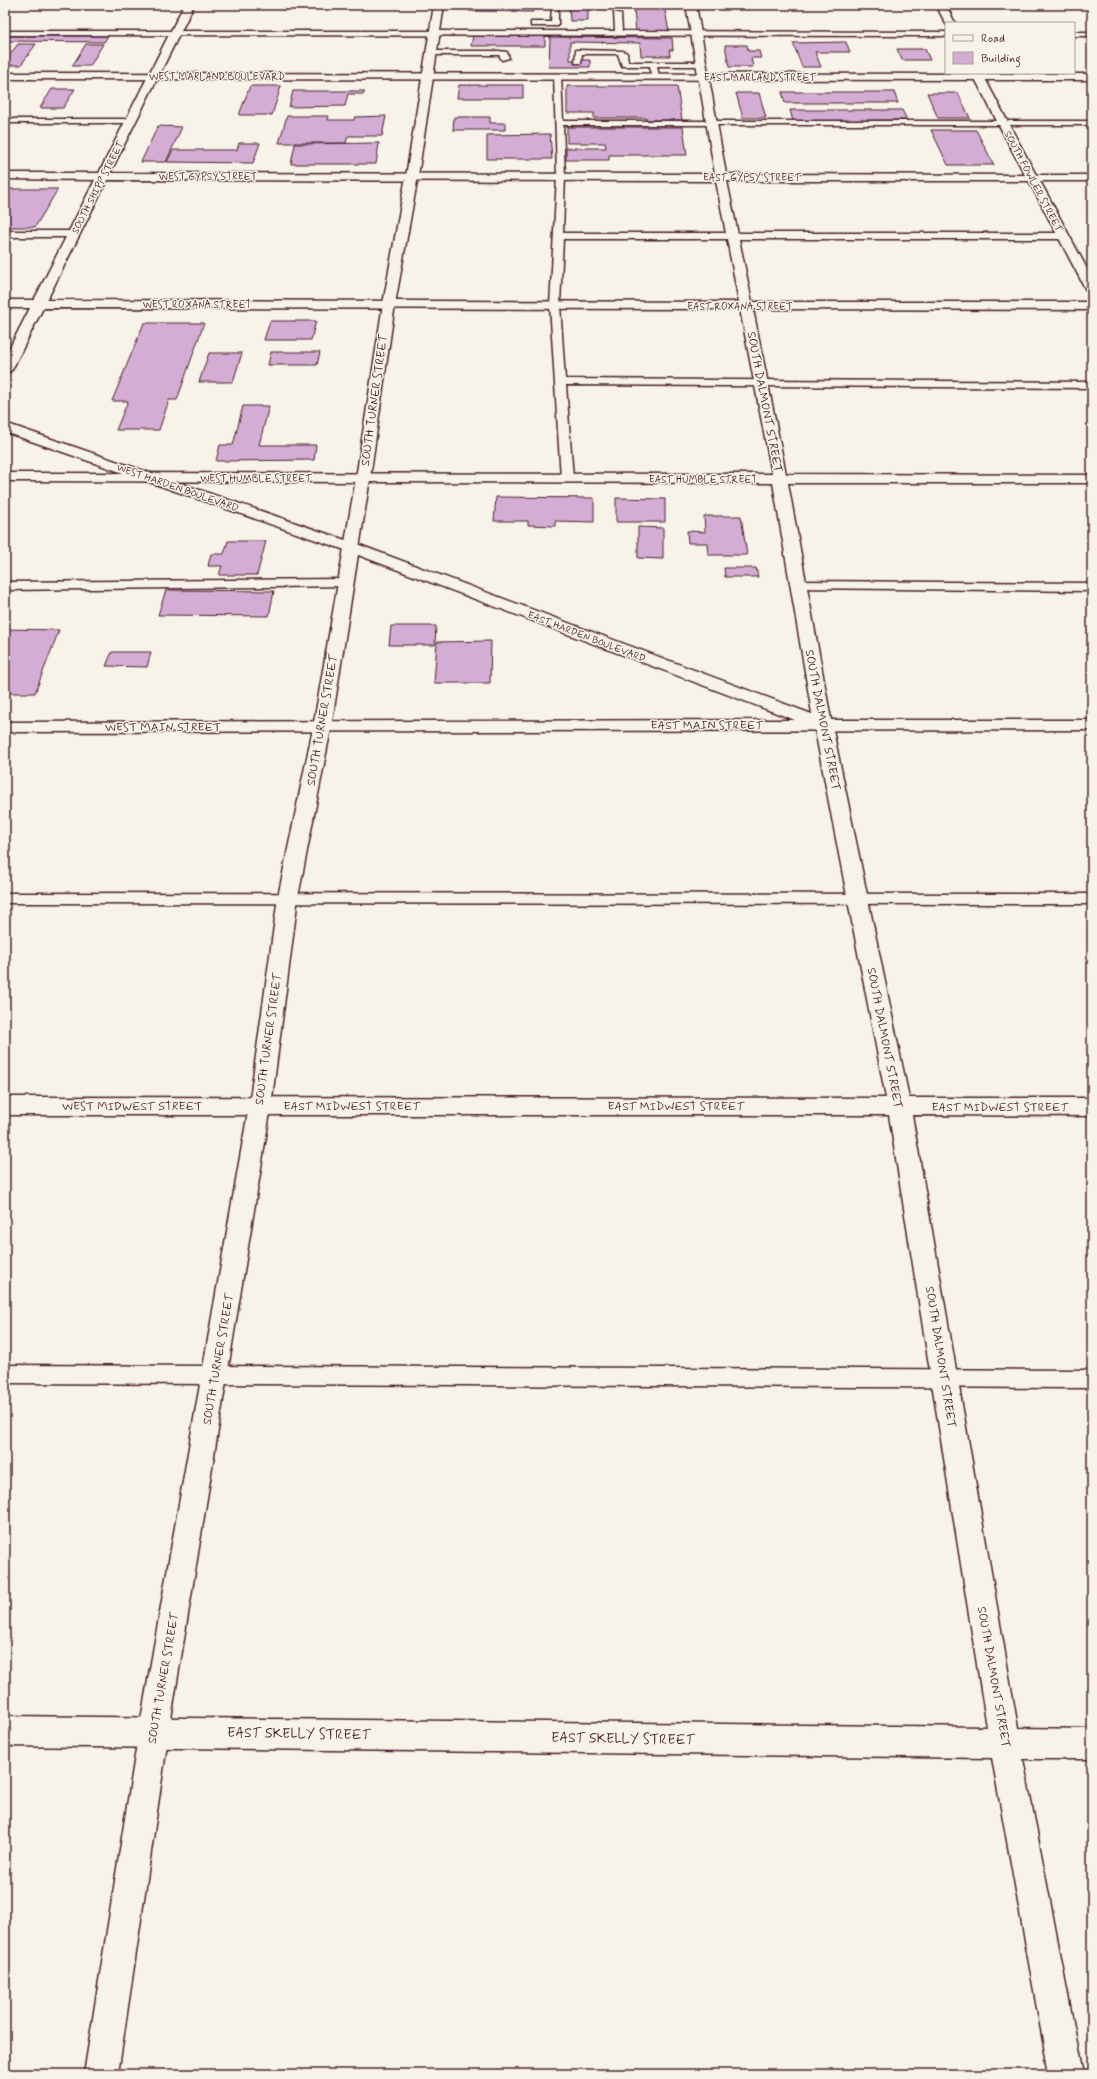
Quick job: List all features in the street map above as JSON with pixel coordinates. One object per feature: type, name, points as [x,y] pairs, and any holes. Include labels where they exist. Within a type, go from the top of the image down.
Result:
[{"type":"main road","name":"SOUTH SHIPP STREET","points":[[5,370],[189,5]]},
{"type":"main road","name":"SOUTH TURNER STREET","points":[[101,2074],[154,1731],[260,1106],[288,897],[322,728],[363,478],[389,304],[412,176],[434,34],[440,24],[440,5]]},
{"type":"main road","name":"SOUTH DALMONT STREET","points":[[690,5],[732,235],[780,479],[823,725],[899,1107],[1005,1743],[1066,2074]]},
{"type":"main road","points":[[941,5],[950,22]]},
{"type":"main road","name":"EAST MARLAND STREET","points":[[428,76],[504,73],[557,76],[578,68],[655,76],[702,70],[1092,77]]},
{"type":"main road","name":"SOUTH FOWLER STREET","points":[[978,75],[1092,290]]},
{"type":"main road","name":"WEST MARLAND BOULEVARD","points":[[5,76],[428,76]]},
{"type":"main road","name":"WEST GYPSY STREET","points":[[5,176],[412,176]]},
{"type":"main road","name":"EAST GYPSY STREET","points":[[412,176],[1092,178]]},
{"type":"main road","name":"WEST ROXANA STREET","points":[[5,304],[389,304]]},
{"type":"main road","name":"EAST ROXANA STREET","points":[[389,304],[1092,306]]},
{"type":"main road","name":"WEST HARDEN BOULEVARD","points":[[5,427],[351,546]]},
{"type":"main road","name":"WEST HUMBLE STREET","points":[[5,477],[363,478]]},
{"type":"main road","name":"EAST HUMBLE STREET","points":[[363,478],[1092,479]]},
{"type":"main road","name":"EAST HARDEN BOULEVARD","points":[[351,546],[823,725]]},
{"type":"main road","name":"EAST MAIN STREET","points":[[322,728],[1092,725]]},
{"type":"main road","name":"WEST MAIN STREET","points":[[5,727],[322,728]]},
{"type":"main road","name":"WEST MIDWEST STREET","points":[[5,1106],[260,1106]]},
{"type":"main road","name":"EAST MIDWEST STREET","points":[[260,1106],[1092,1107]]},
{"type":"main road","name":"EAST SKELLY STREET","points":[[5,1731],[154,1731],[1092,1744]]},
{"type":"lane","points":[[524,24],[558,24],[555,5]]},
{"type":"lane","points":[[617,14],[619,34]]},
{"type":"lane","points":[[500,24],[500,34]]},
{"type":"lane","points":[[5,33],[945,34]]},
{"type":"lane","points":[[1075,34],[1092,34]]},
{"type":"lane","points":[[578,68],[579,52],[618,52],[623,53],[623,63],[625,64],[653,64],[702,70]]},
{"type":"lane","points":[[432,53],[499,53],[504,54],[505,58]]},
{"type":"lane","points":[[653,64],[655,76]]},
{"type":"lane","points":[[557,76],[561,176],[560,236],[555,305],[567,478]]},
{"type":"lane","points":[[5,122],[130,122]]},
{"type":"lane","points":[[559,123],[1092,123]]},
{"type":"lane","points":[[5,234],[73,234]]},
{"type":"lane","points":[[560,236],[1063,236]]},
{"type":"lane","points":[[560,382],[1092,385]]},
{"type":"lane","points":[[5,586],[345,583]]},
{"type":"lane","points":[[798,585],[1092,587]]},
{"type":"lane","points":[[5,898],[288,897],[1092,899]]},
{"type":"lane","points":[[5,1374],[1092,1379]]},
{"type":"building","points":[[469,5],[533,5],[533,12],[469,11]]},
{"type":"building","points":[[569,5],[664,5],[669,32],[636,32],[634,9],[588,9],[588,21],[570,21]]},
{"type":"building","points":[[5,36],[108,36],[104,42],[5,41]]},
{"type":"building","points":[[473,36],[545,36],[545,46],[471,46]]},
{"type":"building","points":[[550,37],[672,38],[673,50],[669,50],[670,56],[641,56],[640,43],[570,42],[570,60],[590,60],[590,67],[549,67]]},
{"type":"building","points":[[846,42],[850,52],[815,52],[821,67],[802,67],[793,43]]},
{"type":"building","points":[[18,44],[36,44],[21,65],[5,65],[5,61]]},
{"type":"building","points":[[86,44],[103,44],[90,66],[72,66]]},
{"type":"building","points":[[725,45],[747,45],[748,51],[759,51],[761,58],[751,58],[753,67],[729,67]]},
{"type":"building","points":[[897,49],[925,49],[930,60],[902,60]]},
{"type":"building","points":[[459,85],[523,85],[523,98],[457,98]]},
{"type":"building","points":[[250,86],[281,86],[272,115],[239,115]]},
{"type":"building","points":[[567,86],[677,86],[682,120],[594,118],[594,113],[567,113]]},
{"type":"building","points":[[52,89],[75,89],[63,108],[40,108]]},
{"type":"building","points":[[293,91],[364,91],[364,94],[348,94],[345,106],[289,107]]},
{"type":"building","points":[[782,92],[894,92],[898,103],[785,103]]},
{"type":"building","points":[[736,93],[759,93],[766,118],[743,118]]},
{"type":"building","points":[[927,93],[958,93],[970,118],[938,118]]},
{"type":"building","points":[[790,110],[902,110],[907,120],[793,121]]},
{"type":"building","points":[[287,116],[329,116],[328,120],[354,120],[355,117],[386,116],[382,136],[348,136],[346,143],[279,143]]},
{"type":"building","points":[[454,117],[490,117],[490,123],[505,123],[505,130],[453,130]]},
{"type":"building","points":[[158,126],[182,127],[166,162],[141,162]]},
{"type":"building","points":[[567,127],[683,127],[687,155],[609,155],[609,160],[566,160],[566,148],[606,148],[605,143],[567,143]]},
{"type":"building","points":[[931,130],[976,130],[994,165],[948,165]]},
{"type":"building","points":[[550,134],[552,159],[487,159],[487,135]]},
{"type":"building","points":[[239,143],[260,143],[253,163],[167,162],[173,150],[237,150]]},
{"type":"building","points":[[379,143],[376,164],[291,164],[295,144]]},
{"type":"building","points":[[5,189],[58,189],[35,227],[5,227]]},
{"type":"building","points":[[270,321],[316,321],[311,340],[264,340]]},
{"type":"building","points":[[144,323],[204,323],[177,400],[169,400],[159,430],[116,430],[128,401],[112,401]]},
{"type":"building","points":[[271,352],[320,352],[317,365],[268,365]]},
{"type":"building","points":[[209,353],[242,353],[233,382],[199,382]]},
{"type":"building","points":[[243,406],[269,406],[259,445],[316,445],[314,460],[216,461],[220,445],[233,445]]},
{"type":"building","points":[[496,497],[594,498],[594,522],[555,521],[555,526],[528,525],[528,521],[494,521]]},
{"type":"building","points":[[616,498],[665,499],[665,522],[616,522]]},
{"type":"building","points":[[704,516],[741,516],[747,555],[708,555],[707,543],[688,543],[687,531],[705,532]]},
{"type":"building","points":[[638,527],[663,528],[663,559],[638,558]]},
{"type":"building","points":[[228,541],[266,541],[257,575],[219,575],[222,566],[208,566],[211,554],[224,554]]},
{"type":"building","points":[[724,568],[756,568],[758,577],[725,577]]},
{"type":"building","points":[[166,590],[274,591],[269,616],[158,615]]},
{"type":"building","points":[[391,626],[436,626],[435,645],[389,645]]},
{"type":"building","points":[[5,629],[59,630],[35,693],[5,693]]},
{"type":"building","points":[[491,641],[490,683],[434,683],[437,642]]},
{"type":"building","points":[[112,652],[151,652],[147,667],[106,666]]}]
